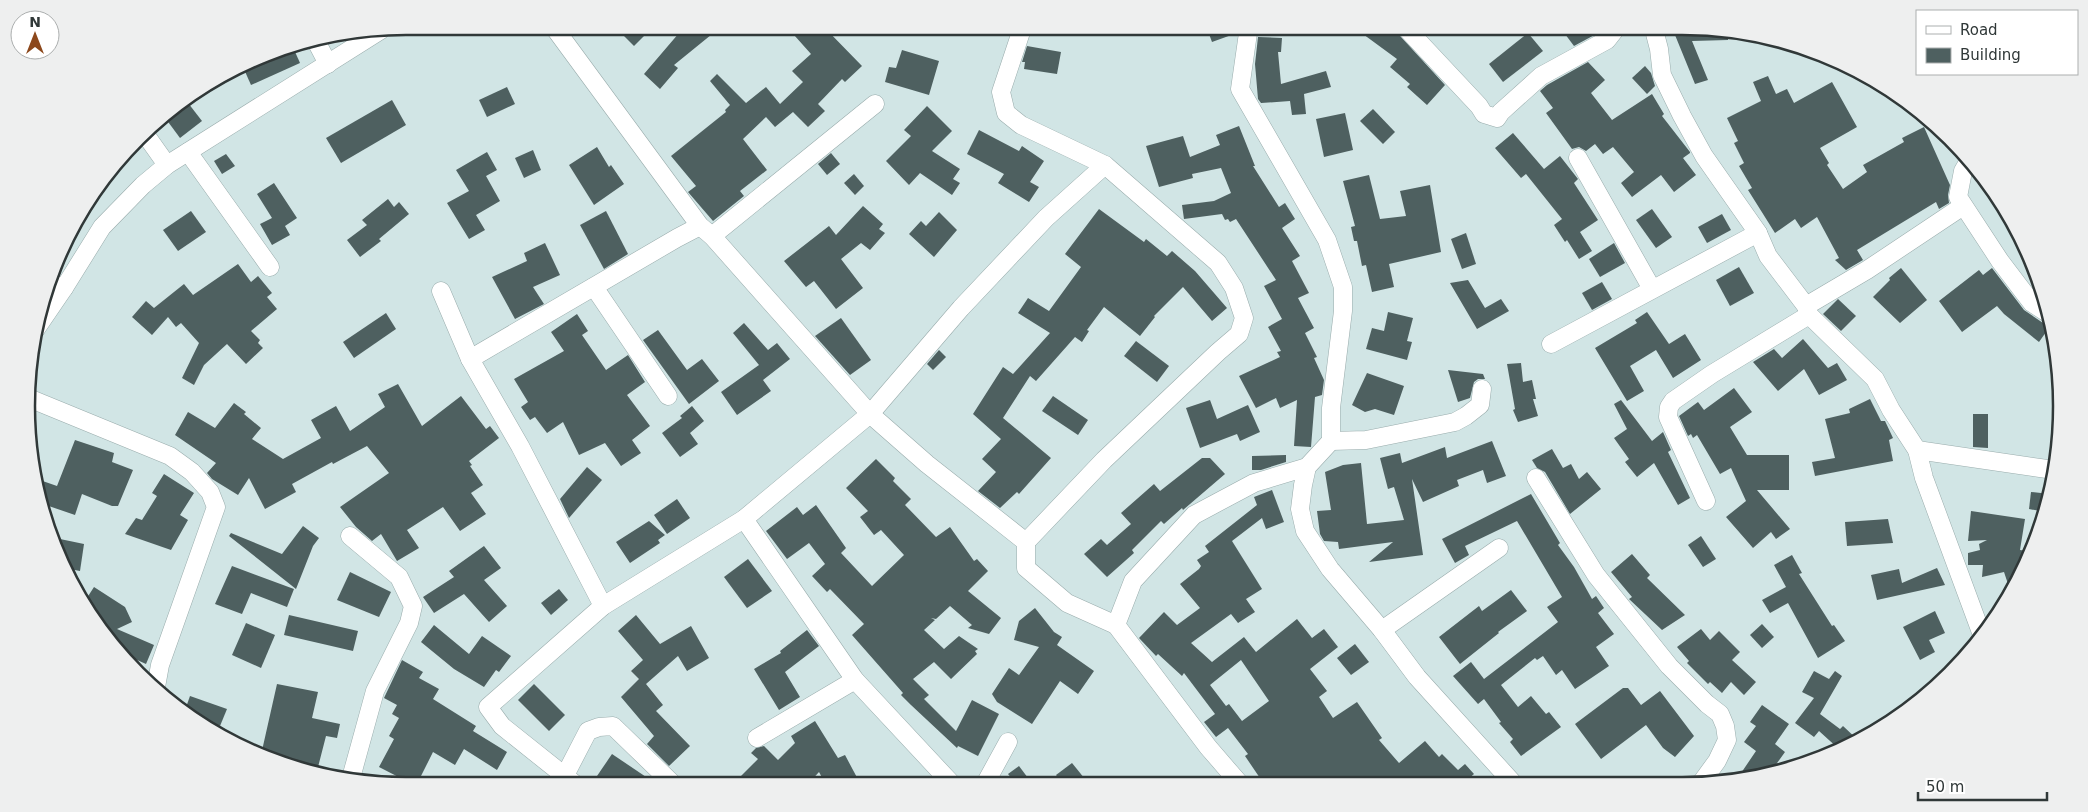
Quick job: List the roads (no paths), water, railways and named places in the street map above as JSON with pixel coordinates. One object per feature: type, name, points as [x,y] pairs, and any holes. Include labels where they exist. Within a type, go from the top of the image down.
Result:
[{"type":"street","points":[[560,35],[706,231],[870,414],[927,464],[1026,542]]},
{"type":"street","points":[[1020,35],[1001,92],[1006,113],[1022,125],[1105,165],[1218,263],[1234,288],[1244,318],[1239,334],[1104,460],[1026,542],[1026,568],[1067,603],[1116,625],[1208,747],[1234,777]]},
{"type":"street","points":[[1247,35],[1240,89],[1327,240],[1342,287],[1343,311],[1331,408],[1331,441],[1307,467],[1300,509],[1305,530],[1330,569],[1382,630],[1417,677],[1508,777]]},
{"type":"street","points":[[1413,35],[1480,106],[1484,114],[1497,118],[1501,112],[1541,76],[1607,40],[1611,35]]},
{"type":"street","points":[[1656,35],[1662,75],[1704,156],[1758,233],[1768,256],[1808,311],[1874,379],[1891,410],[1917,450],[1924,478],[1979,627]]},
{"type":"street","points":[[47,312],[102,227],[143,185],[167,165],[370,37]]},
{"type":"street","points":[[319,46],[328,64]]},
{"type":"street","points":[[470,359],[677,238],[706,231],[875,104]]},
{"type":"street","points":[[149,139],[167,165]]},
{"type":"street","points":[[188,152],[270,267]]},
{"type":"street","points":[[1578,158],[1652,289]]},
{"type":"street","points":[[560,777],[502,726],[488,707],[603,606],[744,519],[870,414],[987,281],[1046,218],[1105,165]]},
{"type":"street","points":[[1966,167],[1959,185],[1958,197],[2000,262],[2032,303],[2039,308]]},
{"type":"street","points":[[1706,501],[1668,417],[1669,407],[1673,401],[1963,206]]},
{"type":"street","points":[[1551,344],[1758,233]]},
{"type":"street","points":[[56,285],[64,288]]},
{"type":"street","points":[[594,288],[668,396]]},
{"type":"street","points":[[441,291],[470,359],[520,446],[603,606]]},
{"type":"street","points":[[1331,441],[1366,440],[1455,422],[1480,405],[1482,389]]},
{"type":"street","points":[[35,401],[170,456],[192,472],[210,492],[216,506],[160,665],[157,681]]},
{"type":"street","points":[[1917,450],[2047,469]]},
{"type":"street","points":[[1116,625],[1133,581],[1194,515],[1254,483],[1307,467]]},
{"type":"street","points":[[1536,478],[1596,575],[1669,666],[1707,704],[1720,714],[1725,726],[1727,740],[1717,761],[1706,776]]},
{"type":"street","points":[[744,519],[854,680],[945,777]]},
{"type":"street","points":[[350,536],[399,578],[412,606],[409,623],[374,691],[352,773]]},
{"type":"street","points":[[1382,630],[1500,548]]},
{"type":"street","points":[[757,738],[854,680]]},
{"type":"street","points":[[569,777],[588,731],[599,727],[613,726],[666,777]]},
{"type":"street","points":[[989,777],[1008,742]]}]
